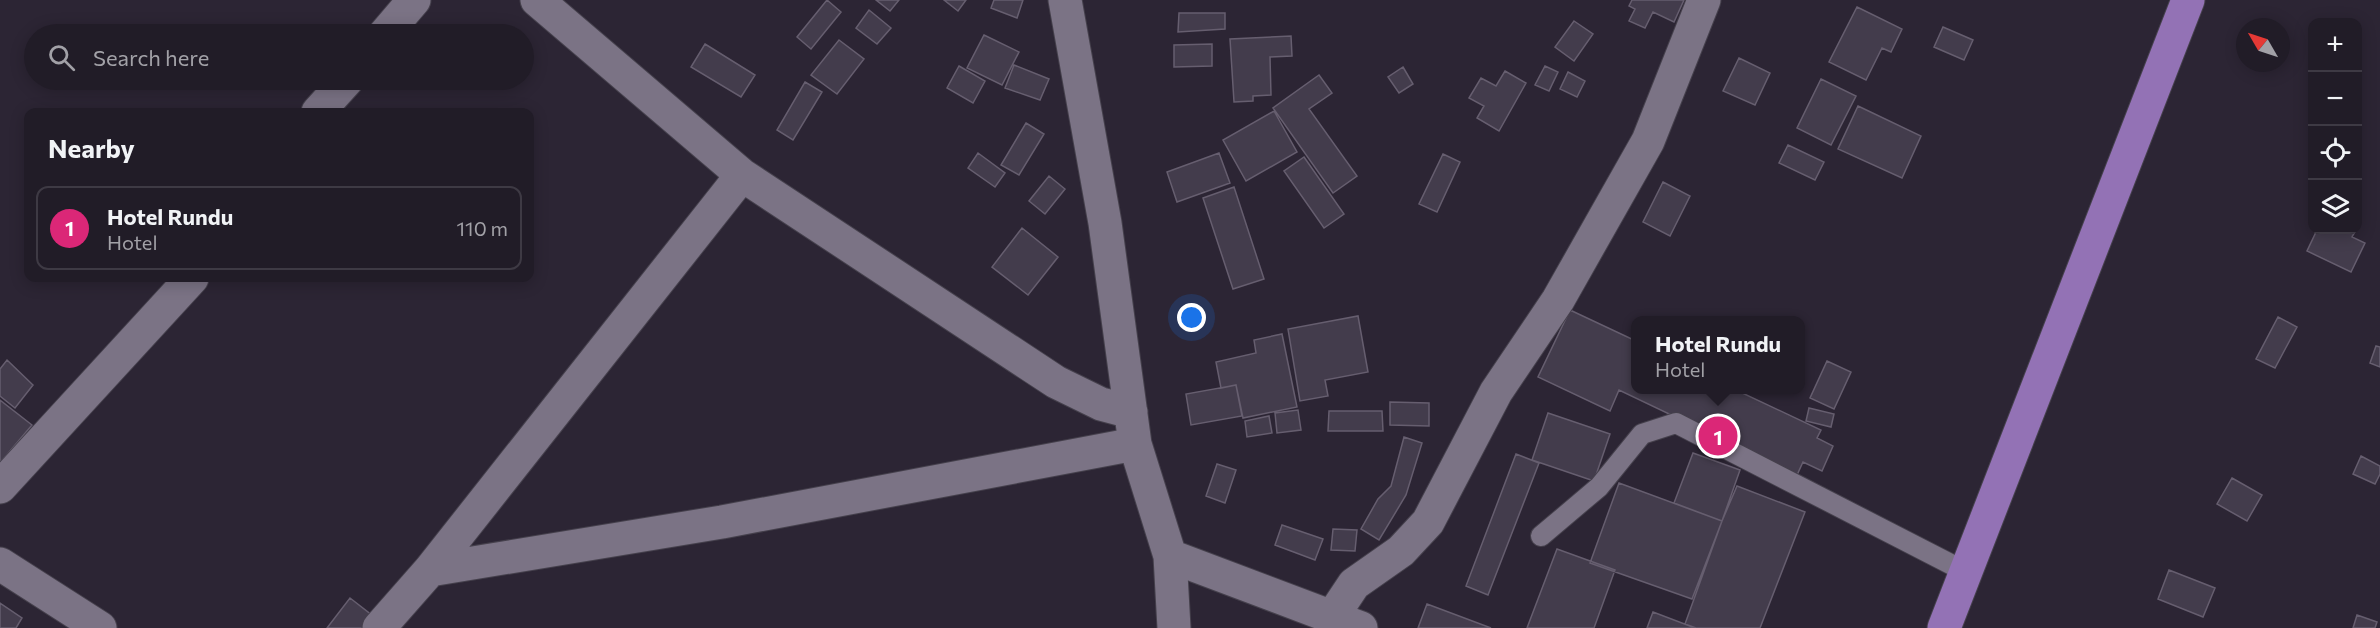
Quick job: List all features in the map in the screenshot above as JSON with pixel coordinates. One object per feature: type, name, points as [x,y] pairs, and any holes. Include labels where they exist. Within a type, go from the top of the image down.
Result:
[{"type":"highway","points":[[1944,628],[2188,0]]},
{"type":"street","points":[[394,24],[414,0]]},
{"type":"street","points":[[537,0],[742,175],[1056,382],[1101,404],[1131,412]]},
{"type":"street","points":[[1065,0],[1105,223],[1135,444],[1170,556],[1173,628]]},
{"type":"street","points":[[1170,556],[1347,622],[1354,584],[1401,551],[1428,522],[1496,392],[1558,300],[1648,141],[1704,0]]},
{"type":"street","points":[[322,108],[337,90]]},
{"type":"street","points":[[379,628],[430,570],[742,175]]},
{"type":"street","points":[[0,487],[188,282]]},
{"type":"street","points":[[430,570],[722,522],[1135,444]]},
{"type":"street","points":[[0,564],[100,628]]},
{"type":"lane","points":[[1540,536],[1599,487],[1642,434],[1676,423],[1966,572]]},
{"type":"building","points":[[827,0],[841,12],[811,49],[797,37]]},
{"type":"building","points":[[876,0],[899,0],[890,11]]},
{"type":"building","points":[[944,0],[966,0],[958,11]]},
{"type":"building","points":[[994,0],[1023,0],[1017,18],[991,8]]},
{"type":"building","points":[[1632,0],[1684,0],[1674,22],[1653,12],[1645,28],[1629,21],[1635,9],[1629,6]]},
{"type":"building","points":[[1857,7],[1902,29],[1891,52],[1882,48],[1866,80],[1829,62]]},
{"type":"building","points":[[869,10],[891,28],[877,44],[856,28]]},
{"type":"building","points":[[1179,13],[1225,13],[1225,29],[1178,32]]},
{"type":"building","points":[[1574,21],[1593,34],[1574,61],[1555,47]]},
{"type":"building","points":[[1943,27],[1973,40],[1964,60],[1934,47]]},
{"type":"building","points":[[984,35],[1019,52],[1002,85],[967,68]]},
{"type":"building","points":[[1291,36],[1292,56],[1270,57],[1271,95],[1253,96],[1253,101],[1234,102],[1230,39]]},
{"type":"building","points":[[839,40],[864,59],[837,94],[811,75]]},
{"type":"building","points":[[705,44],[755,75],[741,97],[691,67]]},
{"type":"building","points":[[1212,44],[1212,66],[1174,67],[1174,45]]},
{"type":"building","points":[[1739,58],[1770,73],[1755,105],[1723,91]]},
{"type":"building","points":[[1014,65],[1049,79],[1040,100],[1005,88]]},
{"type":"building","points":[[959,66],[985,81],[973,103],[947,88]]},
{"type":"building","points":[[1545,66],[1558,72],[1549,91],[1535,85]]},
{"type":"building","points":[[1403,67],[1413,84],[1399,93],[1388,77]]},
{"type":"building","points":[[1505,71],[1526,83],[1499,131],[1477,118],[1484,106],[1469,98],[1481,78],[1496,86]]},
{"type":"building","points":[[1568,72],[1585,81],[1577,97],[1560,89]]},
{"type":"building","points":[[1319,75],[1332,93],[1309,109],[1357,176],[1333,193],[1273,108]]},
{"type":"building","points":[[1821,79],[1856,96],[1831,145],[1797,128]]},
{"type":"building","points":[[805,82],[822,92],[793,140],[777,130]]},
{"type":"building","points":[[1858,106],[1921,136],[1902,178],[1838,149]]},
{"type":"building","points":[[1274,111],[1297,152],[1246,181],[1223,140]]},
{"type":"building","points":[[1026,123],[1044,134],[1019,175],[1001,165]]},
{"type":"building","points":[[1788,145],[1824,162],[1815,180],[1779,163]]},
{"type":"building","points":[[978,153],[1005,173],[995,187],[968,168]]},
{"type":"building","points":[[1219,153],[1230,183],[1177,202],[1167,172]]},
{"type":"building","points":[[1443,154],[1460,162],[1437,212],[1419,204]]},
{"type":"building","points":[[1304,157],[1344,214],[1324,228],[1284,171]]},
{"type":"building","points":[[1049,176],[1065,189],[1045,214],[1029,201]]},
{"type":"building","points":[[1663,182],[1690,196],[1670,236],[1643,222]]},
{"type":"building","points":[[1234,187],[1264,279],[1233,289],[1203,198]]},
{"type":"building","points":[[1022,228],[1058,257],[1028,295],[992,267]]},
{"type":"building","points":[[2315,234],[2354,234],[2352,237],[2365,243],[2351,272],[2307,251]]},
{"type":"building","points":[[1570,310],[1631,339],[1631,394],[1744,394],[1821,430],[1817,438],[1833,446],[1822,471],[1803,462],[1797,475],[1619,390],[1610,411],[1538,377]]},
{"type":"building","points":[[1358,316],[1368,372],[1325,380],[1328,396],[1300,401],[1288,329]]},
{"type":"building","points":[[2278,317],[2297,327],[2275,368],[2256,359]]},
{"type":"building","points":[[1282,334],[1297,407],[1243,418],[1236,385],[1221,388],[1216,362],[1256,353],[1254,340]]},
{"type":"building","points":[[2376,346],[2380,347],[2380,367],[2370,363]]},
{"type":"building","points":[[7,360],[33,385],[15,408],[0,396],[0,369]]},
{"type":"building","points":[[1827,361],[1851,372],[1834,409],[1810,398]]},
{"type":"building","points":[[1236,385],[1242,416],[1191,425],[1186,394]]},
{"type":"building","points":[[0,400],[32,425],[0,463]]},
{"type":"building","points":[[1390,402],[1429,403],[1429,426],[1390,425]]},
{"type":"building","points":[[1809,408],[1834,414],[1831,427],[1806,421]]},
{"type":"building","points":[[1298,410],[1301,430],[1277,433],[1275,413]]},
{"type":"building","points":[[1329,411],[1382,411],[1383,431],[1328,431]]},
{"type":"building","points":[[1548,413],[1610,434],[1594,481],[1532,460]]},
{"type":"building","points":[[1269,416],[1272,433],[1247,437],[1245,421]]},
{"type":"building","points":[[1404,437],[1422,443],[1406,495],[1379,540],[1361,529],[1378,499],[1391,486]]},
{"type":"building","points":[[1693,453],[1740,470],[1722,521],[1674,503]]},
{"type":"building","points":[[1516,454],[1539,463],[1488,595],[1466,586]]},
{"type":"building","points":[[2361,456],[2380,466],[2380,474],[2375,484],[2353,474]]},
{"type":"building","points":[[1217,464],[1236,470],[1225,503],[1206,496]]},
{"type":"building","points":[[2232,478],[2262,495],[2247,521],[2217,504]]},
{"type":"building","points":[[1619,483],[1722,521],[1692,599],[1590,563]]},
{"type":"building","points":[[1737,486],[1805,512],[1760,628],[1696,628],[1685,624]]},
{"type":"building","points":[[1282,525],[1323,539],[1315,560],[1275,545]]},
{"type":"building","points":[[1333,529],[1357,530],[1355,551],[1331,550]]},
{"type":"building","points":[[1557,549],[1615,570],[1594,628],[1527,628]]},
{"type":"building","points":[[2169,570],[2215,588],[2203,617],[2158,599]]},
{"type":"building","points":[[350,598],[373,616],[364,628],[327,628]]},
{"type":"building","points":[[0,603],[22,618],[16,628],[0,628]]},
{"type":"building","points":[[1427,604],[1491,628],[1418,628]]},
{"type":"building","points":[[1653,612],[1695,628],[1647,628]]},
{"type":"building","points":[[2357,615],[2377,622],[2375,628],[2353,628]]},
{"type":"place","name":"Hotel Rundu","points":[[1718,436]]}]
